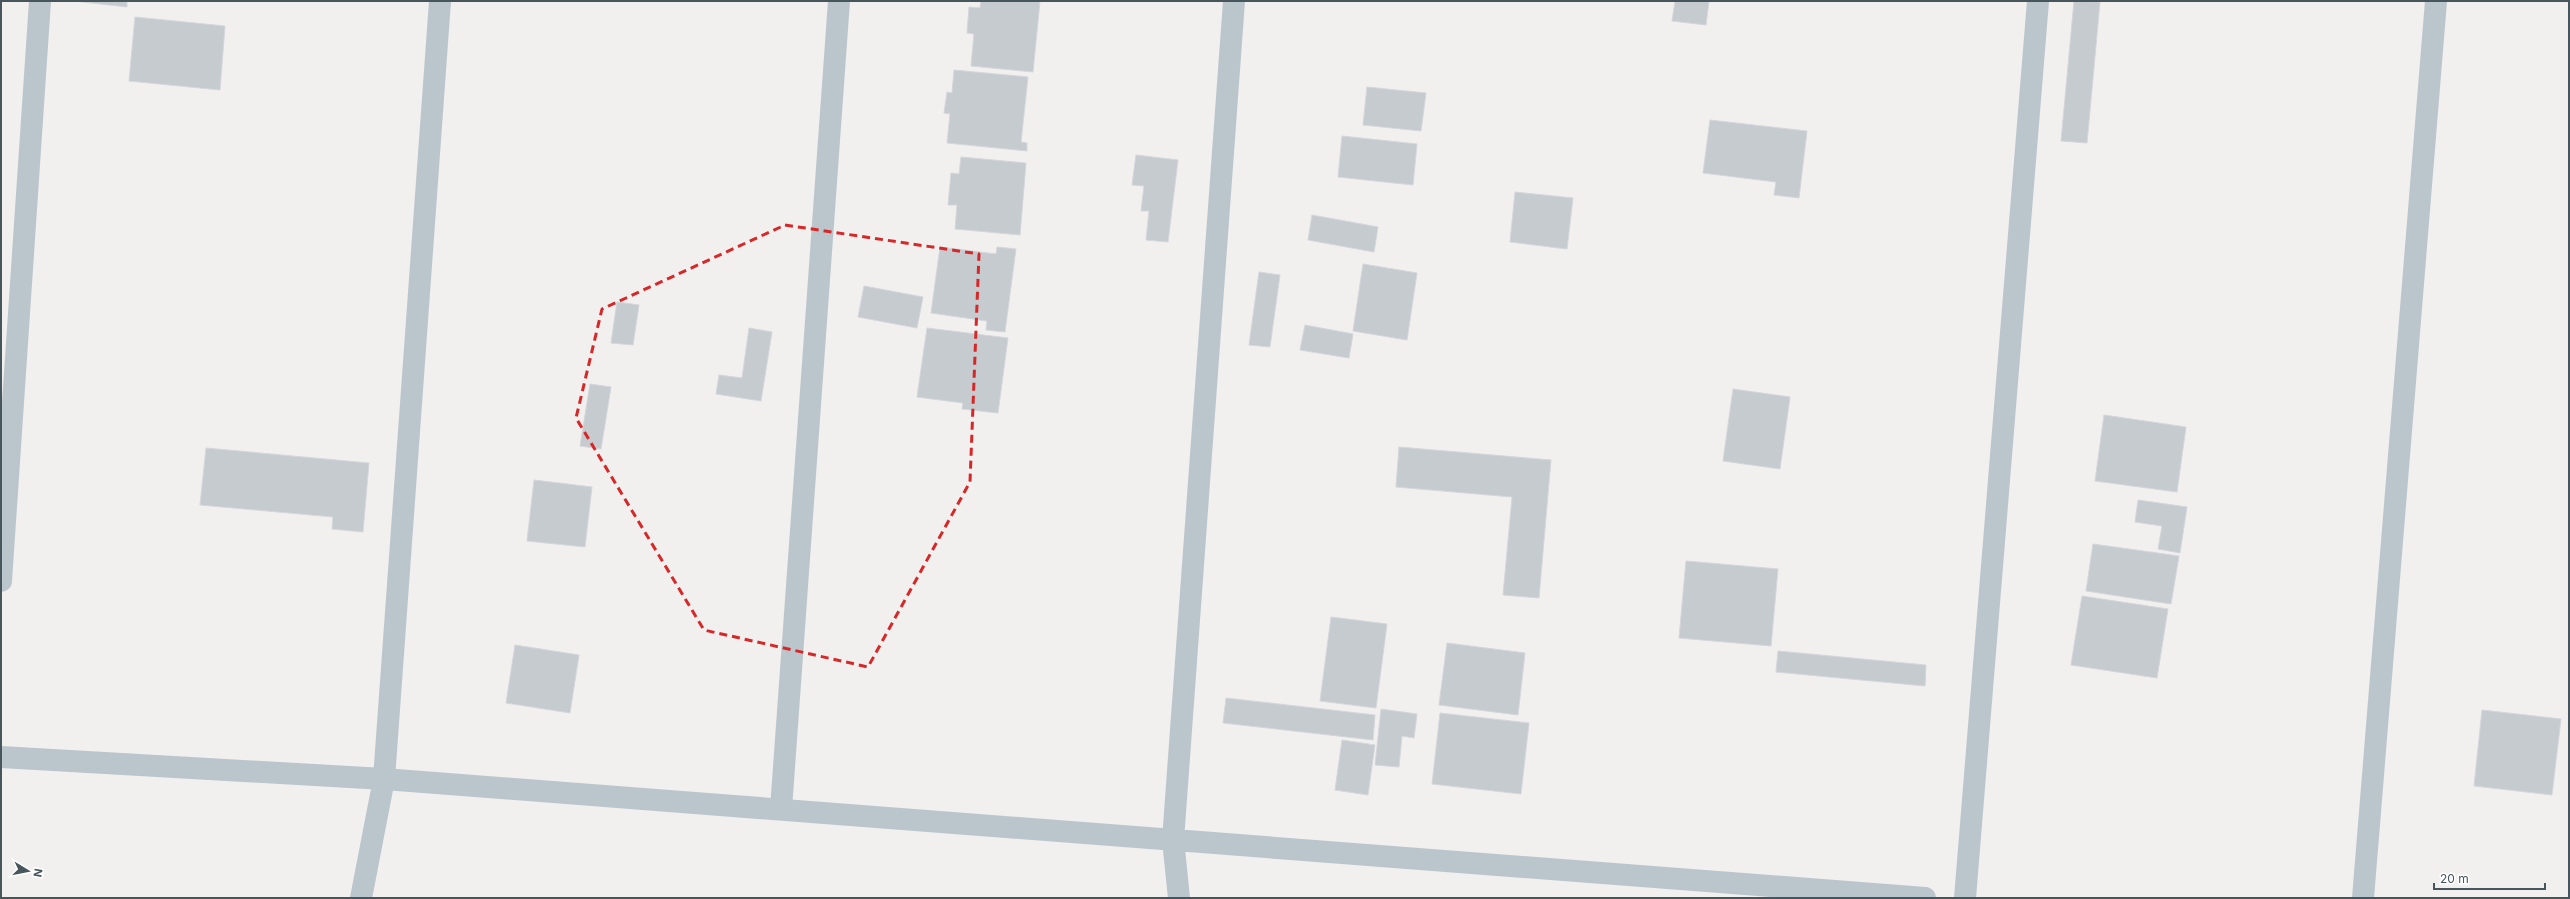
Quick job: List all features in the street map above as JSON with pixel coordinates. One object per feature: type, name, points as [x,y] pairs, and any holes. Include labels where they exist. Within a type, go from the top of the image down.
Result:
[{"type":"street","points":[[1,581],[40,1]]},
{"type":"street","points":[[361,898],[384,779],[440,1]]},
{"type":"street","points":[[782,809],[839,1]]},
{"type":"street","points":[[1180,898],[1173,840],[1234,1]]},
{"type":"street","points":[[1965,898],[2038,1]]},
{"type":"street","points":[[2363,898],[2436,1]]},
{"type":"street","points":[[1,757],[384,779],[1925,898]]},
{"type":"highlighted area","points":[[785,225],[979,254],[970,482],[868,667],[704,630],[576,418],[602,309]]},
{"type":"building","points":[[74,1],[127,1],[127,7]]},
{"type":"building","points":[[981,1],[1040,1],[1033,72],[971,66],[974,34],[967,33],[969,7],[980,8]]},
{"type":"building","points":[[1675,1],[1709,1],[1706,25],[1672,21]]},
{"type":"building","points":[[2074,1],[2100,2],[2087,143],[2061,141]]},
{"type":"building","points":[[135,17],[225,26],[220,90],[129,81]]},
{"type":"building","points":[[954,70],[1028,77],[1021,142],[1027,143],[1027,151],[947,143],[950,114],[944,113],[947,92],[952,93]]},
{"type":"building","points":[[1367,87],[1426,93],[1421,131],[1363,125]]},
{"type":"building","points":[[1710,120],[1807,131],[1799,198],[1774,195],[1776,182],[1703,173]]},
{"type":"building","points":[[1342,136],[1417,144],[1413,185],[1338,177]]},
{"type":"building","points":[[1136,155],[1178,160],[1168,242],[1146,240],[1149,211],[1141,211],[1144,186],[1132,185]]},
{"type":"building","points":[[961,157],[1026,163],[1020,235],[955,229],[957,205],[948,205],[951,173],[959,174]]},
{"type":"building","points":[[1515,192],[1573,198],[1567,249],[1510,242]]},
{"type":"building","points":[[1312,215],[1378,227],[1374,252],[1308,240]]},
{"type":"building","points":[[940,247],[996,254],[997,247],[1016,249],[1005,332],[986,330],[987,321],[931,313]]},
{"type":"building","points":[[1363,264],[1417,273],[1407,340],[1353,331]]},
{"type":"building","points":[[1259,272],[1280,275],[1270,347],[1249,345]]},
{"type":"building","points":[[864,286],[923,297],[917,328],[858,317]]},
{"type":"building","points":[[617,302],[639,305],[633,345],[611,343]]},
{"type":"building","points":[[1305,325],[1353,334],[1349,358],[1300,350]]},
{"type":"building","points":[[749,328],[772,332],[761,401],[716,394],[719,375],[742,378]]},
{"type":"building","points":[[927,328],[1008,338],[998,413],[962,409],[963,403],[917,397]]},
{"type":"building","points":[[590,384],[611,387],[601,449],[580,446]]},
{"type":"building","points":[[1733,389],[1790,397],[1780,469],[1723,461]]},
{"type":"building","points":[[2104,415],[2186,427],[2177,492],[2095,481]]},
{"type":"building","points":[[1399,447],[1551,460],[1539,598],[1503,595],[1512,497],[1396,487]]},
{"type":"building","points":[[206,448],[369,463],[363,532],[332,529],[333,517],[200,505]]},
{"type":"building","points":[[534,480],[592,487],[585,547],[527,541]]},
{"type":"building","points":[[2138,500],[2187,507],[2180,553],[2158,549],[2162,526],[2135,522]]},
{"type":"building","points":[[2093,544],[2179,556],[2171,604],[2086,591]]},
{"type":"building","points":[[1686,561],[1778,569],[1771,646],[1679,638]]},
{"type":"building","points":[[2082,596],[2168,609],[2157,678],[2071,665]]},
{"type":"building","points":[[1331,617],[1387,624],[1376,708],[1320,701]]},
{"type":"building","points":[[1447,643],[1525,653],[1518,715],[1439,705]]},
{"type":"building","points":[[515,645],[579,655],[570,713],[506,703]]},
{"type":"building","points":[[1778,651],[1926,665],[1925,686],[1776,672]]},
{"type":"building","points":[[1226,698],[1375,715],[1373,740],[1223,723]]},
{"type":"building","points":[[1381,709],[1417,714],[1414,738],[1402,736],[1399,767],[1375,765]]},
{"type":"building","points":[[2482,710],[2561,719],[2552,795],[2474,786]]},
{"type":"building","points":[[1440,713],[1529,723],[1521,794],[1432,784]]},
{"type":"building","points":[[1342,740],[1375,745],[1368,795],[1335,790]]}]
